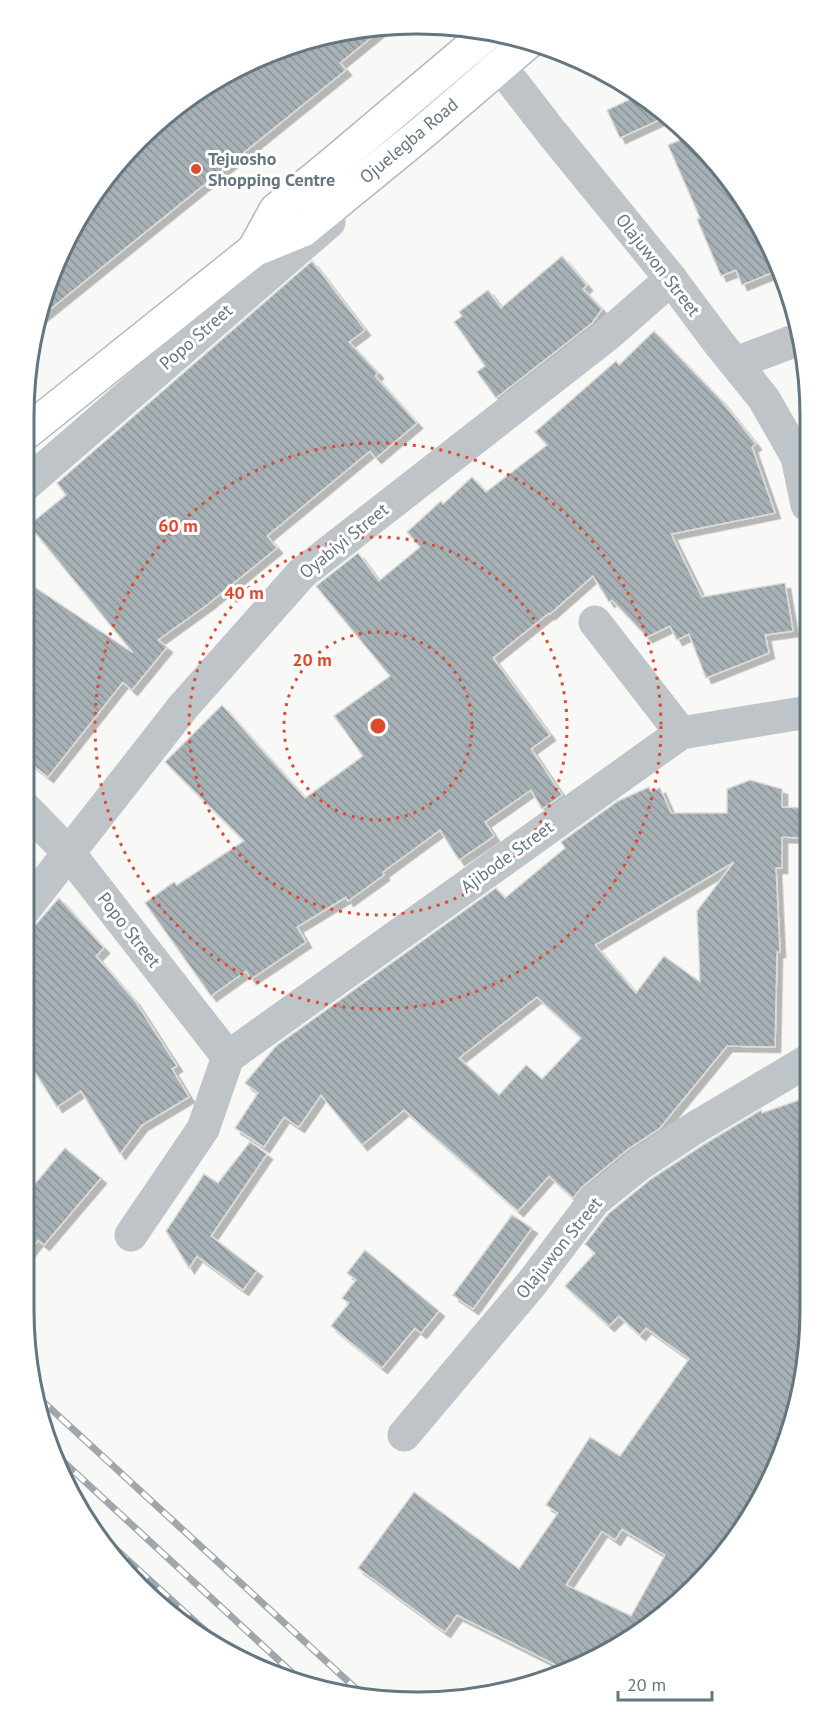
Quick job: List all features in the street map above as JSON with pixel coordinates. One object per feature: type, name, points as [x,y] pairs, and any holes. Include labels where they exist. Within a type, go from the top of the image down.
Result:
[{"type":"main road","name":"Ojuelegba Road","points":[[254,250],[276,210],[480,40]]},
{"type":"main road","name":"Ojuelegba Road","points":[[35,425],[254,250],[303,230],[520,49]]},
{"type":"street","name":"Olajuwon Street","points":[[488,41],[501,65],[552,133],[671,279],[764,399],[797,457],[800,471]]},
{"type":"street","name":"Popo Street","points":[[35,476],[336,216],[346,205],[360,182]]},
{"type":"street","name":"Oyabiyi Street","points":[[35,896],[183,707],[302,573],[606,336],[671,279]]},
{"type":"street","points":[[736,363],[792,342]]},
{"type":"street","points":[[595,622],[681,733]]},
{"type":"street","name":"Ajibode Street","points":[[228,1057],[681,733],[800,713]]},
{"type":"street","name":"Popo Street","points":[[35,818],[68,852],[228,1057]]},
{"type":"street","points":[[131,1235],[203,1130],[228,1057]]},
{"type":"street","name":"Olajuwon Street","points":[[404,1435],[532,1283],[594,1201],[640,1164],[693,1129],[800,1065]]},
{"type":"building","points":[[371,38],[340,63],[346,70],[51,309],[74,248],[99,204],[129,165],[165,129],[204,99],[248,74],[294,55],[342,42]]},
{"type":"building","points":[[630,99],[658,120],[620,138],[607,110]]},
{"type":"building","points":[[680,140],[705,165],[735,204],[760,248],[771,273],[742,285],[736,270],[721,276],[697,219],[700,218],[668,145]]},
{"type":"building","points":[[562,256],[587,285],[583,289],[602,309],[592,323],[496,398],[477,372],[485,366],[454,322],[462,316],[459,312],[488,290],[501,308]]},
{"type":"building","points":[[312,261],[365,330],[349,342],[378,373],[375,376],[417,423],[376,458],[370,451],[267,536],[277,548],[208,604],[158,640],[167,647],[132,690],[123,682],[48,777],[35,767],[35,587],[133,653],[35,532],[35,520],[66,495],[57,483]]},
{"type":"building","points":[[654,331],[720,399],[756,444],[752,447],[775,513],[671,534],[702,597],[785,583],[793,631],[765,635],[769,653],[706,678],[689,634],[677,640],[670,626],[647,637],[612,600],[609,602],[593,576],[550,614],[493,658],[550,735],[531,749],[562,795],[542,809],[531,790],[485,822],[494,836],[459,860],[440,830],[348,901],[346,897],[297,927],[306,942],[251,979],[246,971],[211,996],[145,903],[174,882],[177,885],[244,841],[165,762],[222,705],[305,798],[363,756],[334,716],[390,676],[316,586],[358,553],[379,581],[420,547],[407,532],[441,501],[443,504],[472,477],[486,492],[547,445],[535,432],[616,361],[619,365]]},
{"type":"building","points":[[750,780],[782,789],[782,807],[800,808],[800,838],[782,837],[782,868],[776,868],[780,952],[777,952],[775,1047],[727,1046],[659,1129],[628,1149],[582,1187],[573,1198],[549,1176],[518,1211],[404,1110],[362,1145],[321,1095],[299,1127],[284,1117],[264,1147],[235,1128],[258,1093],[245,1083],[276,1046],[496,888],[505,898],[565,848],[561,842],[618,801],[649,787],[651,791],[660,788],[671,813],[727,813],[727,789]],"holes":[[[734,862],[697,911],[700,982],[664,956],[636,993],[595,945]],[[537,997],[581,1038],[542,1079],[526,1065],[499,1095],[459,1058]]]},
{"type":"building","points":[[59,898],[104,948],[96,956],[135,1001],[177,1066],[172,1069],[189,1097],[142,1125],[120,1154],[81,1091],[57,1107],[35,1072],[35,924]]},
{"type":"building","points":[[799,1100],[800,1103],[799,1335],[792,1385],[779,1433],[760,1479],[735,1523],[705,1562],[669,1598],[630,1628],[586,1653],[557,1665],[457,1615],[445,1632],[358,1568],[414,1492],[519,1569],[558,1513],[546,1505],[590,1437],[620,1456],[689,1359],[646,1328],[640,1335],[619,1316],[609,1326],[565,1286],[595,1253],[585,1244],[608,1214],[651,1179],[761,1110],[762,1113]],"holes":[[[622,1529],[665,1555],[631,1616],[566,1585],[602,1531],[615,1540]]]},
{"type":"building","points":[[250,1142],[267,1154],[211,1236],[257,1271],[243,1290],[197,1256],[189,1268],[166,1231],[204,1174],[218,1183]]},
{"type":"building","points":[[65,1148],[101,1178],[44,1245],[38,1240],[35,1244],[35,1184]]},
{"type":"building","points":[[512,1215],[532,1228],[473,1309],[453,1295]]},
{"type":"building","points":[[365,1250],[439,1311],[421,1333],[415,1328],[382,1368],[331,1326],[349,1303],[342,1298],[356,1280],[347,1273]]},
{"type":"railway","points":[[47,1405],[354,1687]]},
{"type":"railway","points":[[69,1466],[290,1670]]},
{"type":"railway","points":[[127,1559],[194,1620]]},
{"type":"place","name":"Tejuosho Shopping Centre","points":[[196,169]]}]
